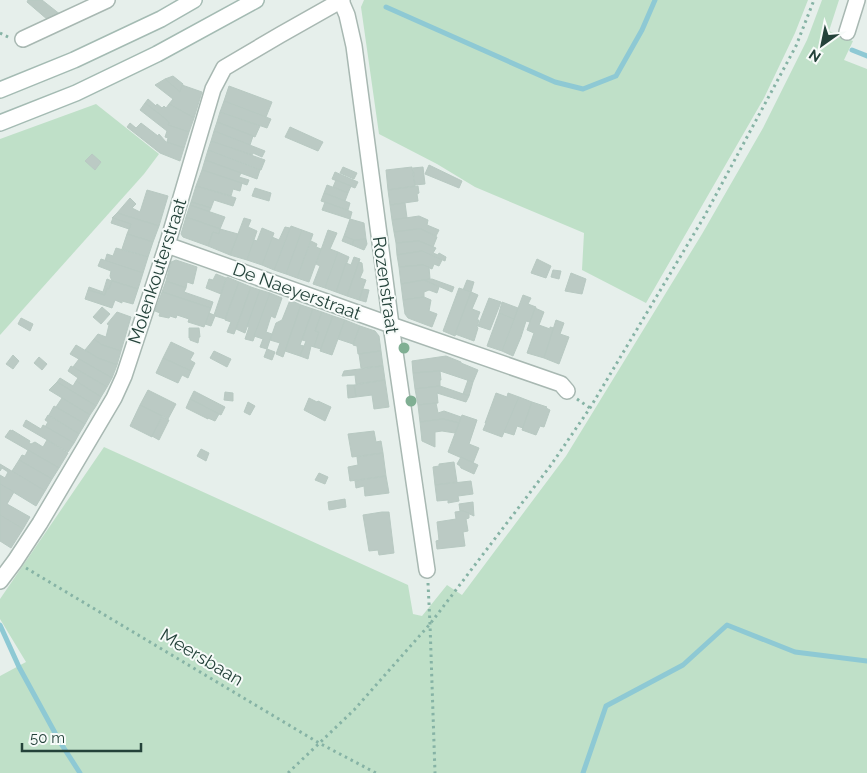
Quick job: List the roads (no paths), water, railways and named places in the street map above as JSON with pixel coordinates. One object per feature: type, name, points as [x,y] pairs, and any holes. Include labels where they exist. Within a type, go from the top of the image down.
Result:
[{"type":"street","points":[[23,38],[107,0]]},
{"type":"street","points":[[0,90],[74,60],[161,19],[194,0]]},
{"type":"street","points":[[0,123],[76,93],[158,54],[256,0]]},
{"type":"street","name":"Molenkouterstraat","points":[[0,582],[40,523],[114,398],[124,376],[167,245],[213,89],[224,68],[342,0]]},
{"type":"street","name":"Rozenstraat","points":[[342,0],[354,46],[391,325],[427,570]]},
{"type":"street","points":[[847,32],[857,0]]},
{"type":"street","name":"De Naeyerstraat","points":[[167,245],[561,384],[566,391]]},
{"type":"waterway","points":[[386,7],[555,82],[583,89],[616,76],[642,30],[655,0]]},
{"type":"waterway","points":[[852,50],[867,56]]},
{"type":"waterway","points":[[0,625],[19,667],[60,742],[80,773]]},
{"type":"waterway","points":[[583,773],[606,706],[683,665],[727,625],[795,652],[867,661]]}]
